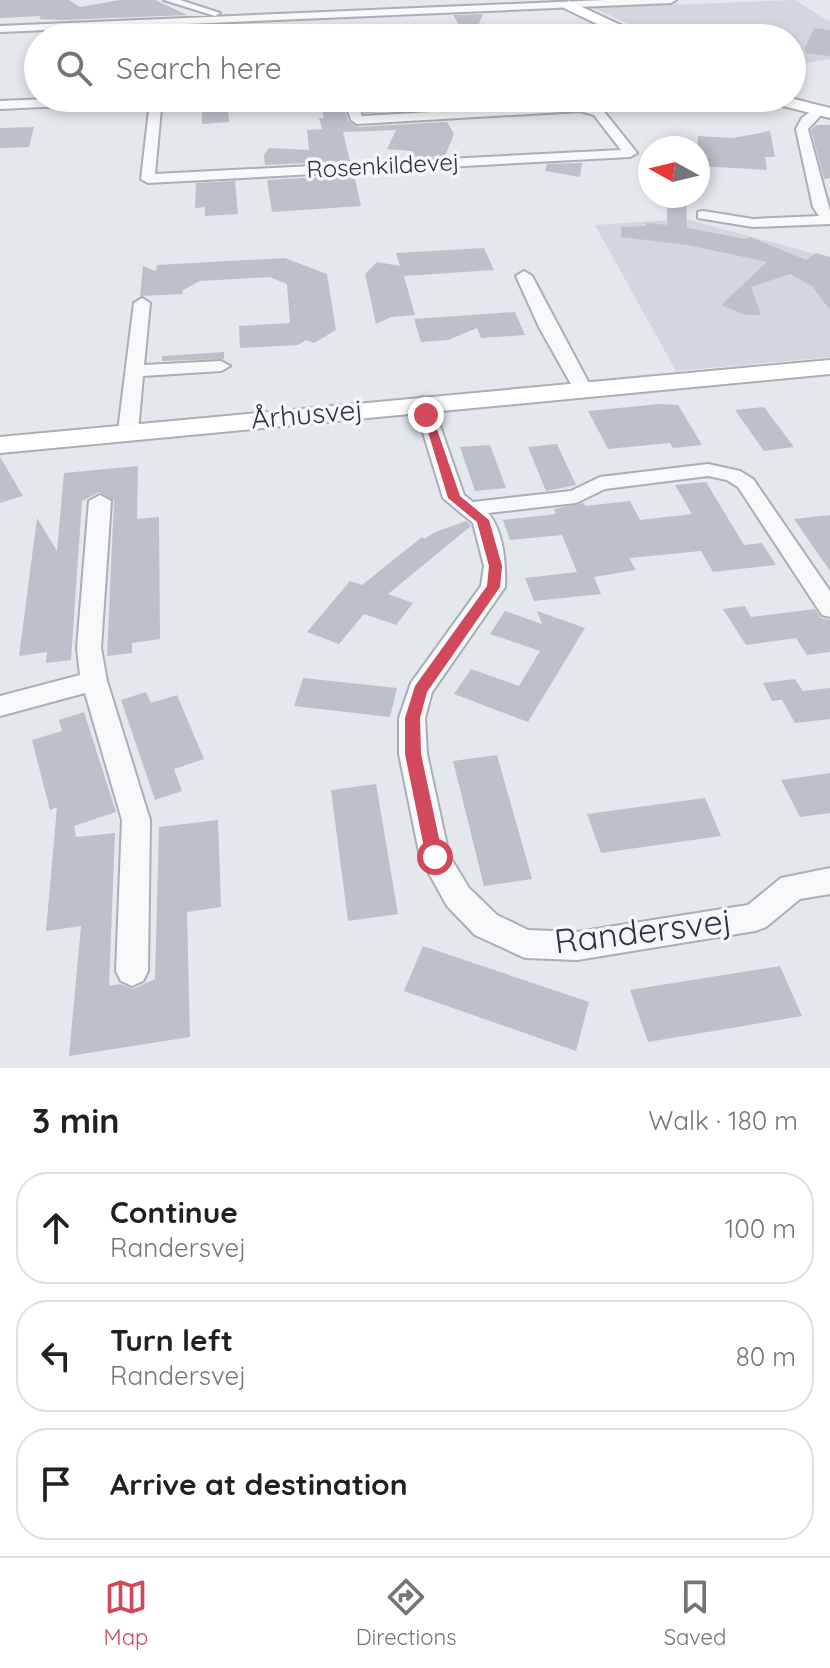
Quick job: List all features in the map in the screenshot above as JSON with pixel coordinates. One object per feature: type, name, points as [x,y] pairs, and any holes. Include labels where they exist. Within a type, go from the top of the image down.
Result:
[{"type":"street","points":[[169,0],[217,13],[221,20]]},
{"type":"street","points":[[182,24],[564,2],[671,0]]},
{"type":"street","points":[[564,2],[609,24]]},
{"type":"street","points":[[0,29],[24,30]]},
{"type":"street","points":[[0,105],[24,103]]},
{"type":"street","name":"Rosenkildevej","points":[[155,112],[148,179],[630,153],[598,112]]},
{"type":"street","name":"Rosenkildevej","points":[[354,112],[357,120],[477,112]]},
{"type":"street","points":[[824,112],[802,129],[820,207],[830,220]]},
{"type":"street","points":[[703,215],[753,223],[830,220]]},
{"type":"street","points":[[524,276],[583,389]]},
{"type":"street","points":[[128,431],[142,303]]},
{"type":"street","points":[[134,371],[221,366]]},
{"type":"street","name":"Århusvej","points":[[0,445],[830,367]]},
{"type":"street","name":"Randersvej","points":[[423,403],[454,498],[483,520],[495,566],[493,587],[420,690],[412,718],[413,754],[435,857],[458,897],[486,925],[525,944],[577,946],[755,917],[792,887],[830,881]]},
{"type":"street","points":[[470,509],[576,497],[600,483],[708,470],[724,472],[746,483],[830,609]]},
{"type":"street","points":[[100,501],[89,648],[94,681],[136,820],[132,971]]},
{"type":"street","points":[[0,706],[94,681]]},
{"type":"shaded area","points":[[795,0],[830,22],[830,59],[806,63],[806,24],[629,24],[594,8]]},
{"type":"shaded area","points":[[686,219],[830,258],[830,357],[676,371],[595,225]]},
{"type":"building","points":[[0,0],[69,0],[80,7],[120,0],[155,0],[187,15],[61,20],[39,19],[41,16],[0,18]]},
{"type":"building","points":[[483,14],[479,24],[458,24],[453,15]]},
{"type":"building","points":[[814,28],[830,30],[830,56],[806,53]]},
{"type":"building","points":[[202,112],[228,112],[229,122],[202,124]]},
{"type":"building","points":[[323,112],[345,112],[348,121],[357,127],[447,122],[454,134],[445,156],[415,158],[412,151],[387,149],[396,130],[343,132],[350,161],[265,165],[264,155],[269,148],[309,150],[307,130],[322,129],[319,118],[324,118]]},
{"type":"building","points":[[816,125],[830,125],[830,178],[824,179],[811,130]]},
{"type":"building","points":[[34,127],[29,147],[0,148],[0,128]]},
{"type":"building","points":[[770,131],[775,157],[765,157],[767,170],[710,167],[710,137],[733,138]]},
{"type":"building","points":[[582,163],[580,177],[545,171],[547,164]]},
{"type":"building","points":[[354,175],[361,206],[272,212],[267,180]]},
{"type":"building","points":[[235,181],[238,214],[205,216],[205,207],[195,208],[196,183]]},
{"type":"building","points":[[667,208],[686,208],[687,228],[746,239],[750,237],[806,260],[816,253],[830,257],[830,310],[812,286],[790,274],[751,287],[761,315],[746,315],[721,305],[767,262],[688,245],[621,237],[621,227],[646,226],[646,223],[667,225]]},
{"type":"building","points":[[484,248],[494,270],[404,276],[415,315],[391,317],[376,324],[365,274],[377,262],[400,266],[396,253]]},
{"type":"building","points":[[285,258],[327,274],[336,330],[314,343],[306,340],[298,345],[240,348],[239,326],[290,323],[287,284],[270,277],[200,281],[183,290],[182,294],[140,296],[143,266],[156,271],[157,265]]},
{"type":"building","points":[[515,312],[525,335],[481,338],[477,328],[448,340],[421,342],[414,319]]},
{"type":"building","points":[[224,352],[224,359],[162,361],[162,356]]},
{"type":"building","points":[[678,405],[702,445],[673,448],[670,443],[608,449],[588,411]]},
{"type":"building","points":[[764,407],[794,447],[764,451],[735,410]]},
{"type":"building","points":[[557,444],[576,485],[546,491],[528,447]]},
{"type":"building","points":[[490,445],[506,488],[475,491],[460,447]]},
{"type":"building","points":[[0,457],[23,496],[0,503]]},
{"type":"building","points":[[138,466],[137,519],[159,517],[160,639],[132,643],[132,653],[107,656],[114,501],[99,492],[82,501],[71,660],[46,663],[47,652],[19,656],[37,518],[57,551],[64,473]]},
{"type":"building","points":[[706,482],[744,545],[762,543],[776,565],[713,572],[701,551],[629,558],[636,570],[594,577],[601,594],[534,601],[525,578],[577,572],[562,535],[510,540],[503,520],[556,514],[554,509],[584,503],[585,506],[630,501],[640,520],[692,514],[675,485]]},
{"type":"building","points":[[830,515],[830,571],[794,519]]},
{"type":"building","points":[[466,521],[471,526],[388,594],[413,603],[396,625],[364,614],[339,644],[307,632],[350,581],[362,585],[422,537],[425,539]]},
{"type":"building","points":[[745,606],[751,617],[815,609],[821,618],[830,620],[830,652],[807,655],[796,638],[746,645],[723,609]]},
{"type":"building","points":[[505,611],[542,624],[537,611],[585,628],[528,722],[454,694],[471,669],[519,686],[540,651],[490,634]]},
{"type":"building","points":[[303,678],[397,688],[390,717],[294,706]]},
{"type":"building","points":[[795,679],[803,691],[830,688],[830,719],[795,723],[782,700],[772,701],[763,683]]},
{"type":"building","points":[[146,692],[151,703],[177,695],[204,759],[174,769],[182,791],[155,800],[121,700]]},
{"type":"building","points":[[84,712],[116,812],[74,826],[76,837],[115,833],[109,986],[120,984],[133,989],[155,979],[159,827],[218,820],[221,907],[187,912],[190,1037],[69,1056],[81,926],[46,931],[57,807],[50,810],[32,740],[62,731],[59,720]]},
{"type":"building","points":[[497,755],[532,879],[484,886],[453,761]]},
{"type":"building","points":[[830,773],[830,813],[800,817],[781,780]]},
{"type":"building","points":[[376,784],[398,914],[348,921],[331,790]]},
{"type":"building","points":[[705,798],[721,836],[601,853],[587,814]]},
{"type":"building","points":[[423,946],[589,1002],[576,1051],[404,991]]},
{"type":"building","points":[[780,966],[802,1016],[648,1042],[630,990]]},
{"type":"route","points":[[426,415],[454,498],[483,520],[495,566],[493,587],[420,690],[412,718],[413,754],[435,857]]}]
